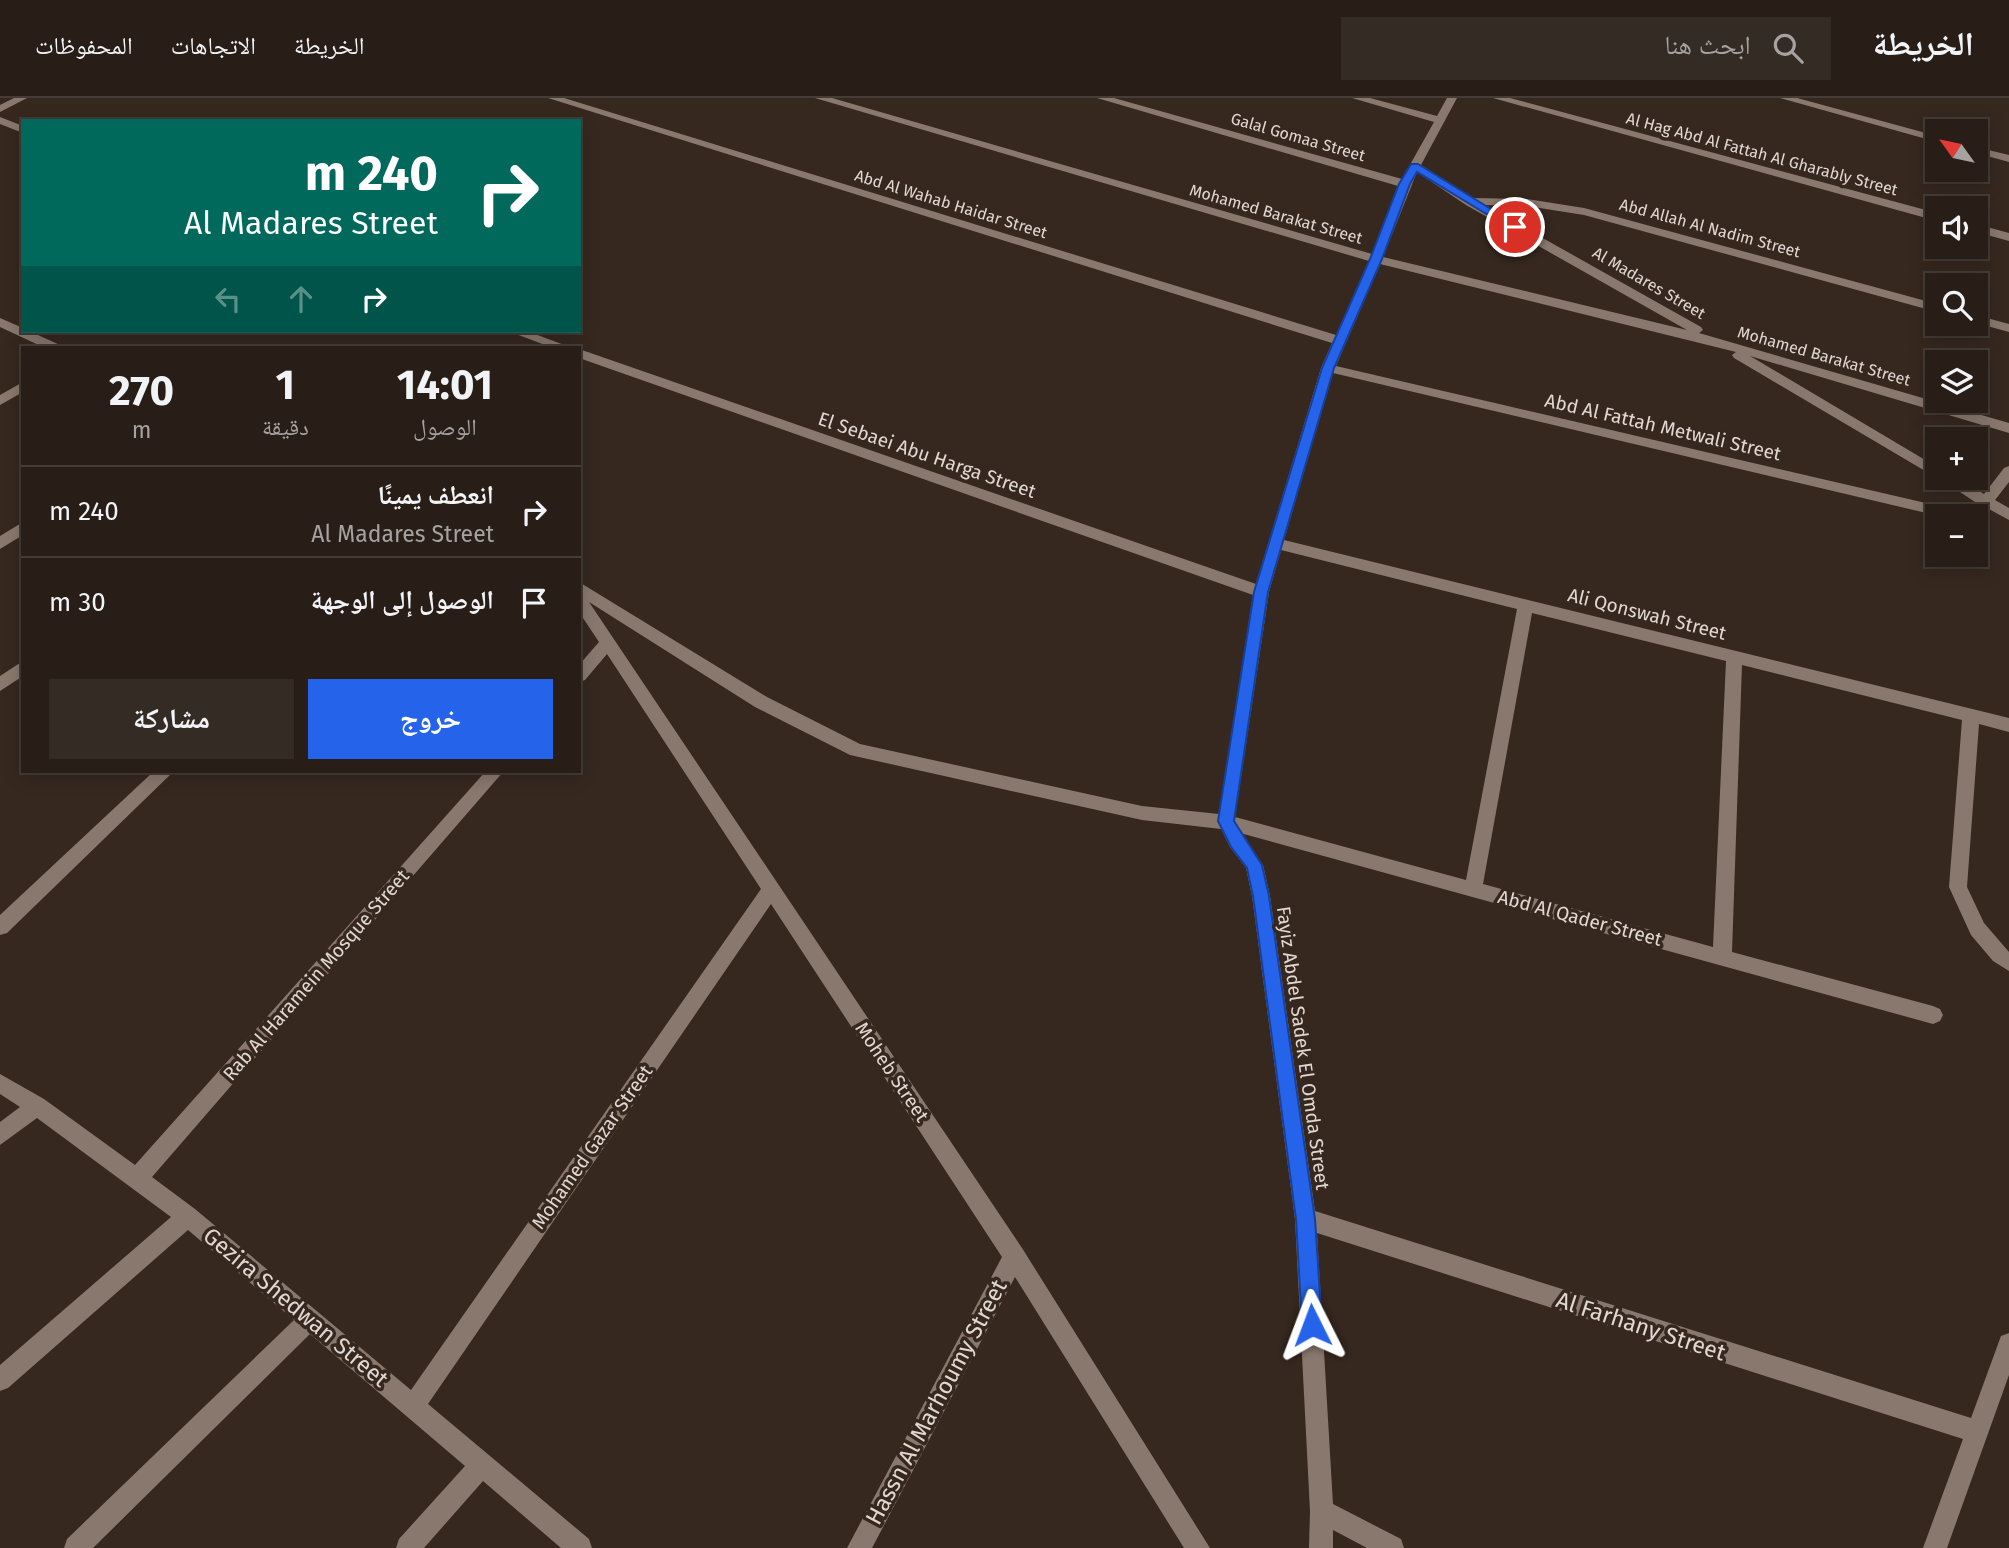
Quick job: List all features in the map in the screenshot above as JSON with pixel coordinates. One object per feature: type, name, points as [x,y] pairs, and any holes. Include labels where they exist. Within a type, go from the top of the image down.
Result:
[{"type":"street","points":[[0,109],[22,98]]},
{"type":"street","name":"Abd Al Wahab Haidar Street","points":[[553,98],[1340,341]]},
{"type":"street","name":"Mohamed Barakat Street","points":[[820,98],[1376,259],[1715,341],[2009,428]]},
{"type":"street","name":"Galal Gomaa Street","points":[[1102,98],[1405,184]]},
{"type":"street","points":[[1357,98],[1440,120]]},
{"type":"street","points":[[1226,821],[1261,592],[1328,368],[1376,259],[1405,184],[1452,98]]},
{"type":"street","name":"Al Hag Abd Al Fattah Al Gharably Street","points":[[1498,98],[1925,215]]},
{"type":"street","points":[[1784,98],[1925,136]]},
{"type":"street","points":[[0,120],[21,129]]},
{"type":"street","points":[[1988,153],[2009,159]]},
{"type":"street","name":"Al Madares Street","points":[[1415,166],[1470,202],[1715,341],[1925,466]]},
{"type":"street","name":"Abd Allah Al Nadim Street","points":[[1470,202],[1537,202],[1611,219],[1925,305]]},
{"type":"street","points":[[1988,231],[2009,237]]},
{"type":"street","points":[[0,322],[21,332]]},
{"type":"street","points":[[1988,322],[2009,328]]},
{"type":"street","points":[[23,333],[51,346]]},
{"type":"street","points":[[521,333],[559,346]]},
{"type":"street","name":"El Sebaei Abu Harga Street","points":[[581,354],[1261,592]]},
{"type":"street","name":"Abd Al Fattah Metwali Street","points":[[1328,368],[1943,513],[1962,514],[1977,510],[1986,502]]},
{"type":"street","points":[[0,401],[21,387]]},
{"type":"street","points":[[1986,502],[2009,471]]},
{"type":"street","points":[[1966,490],[2009,515]]},
{"type":"street","points":[[0,544],[21,528]]},
{"type":"street","name":"Ali Qonswah Street","points":[[1274,542],[2009,725]]},
{"type":"street","name":"Abd Al Qader Street","points":[[581,589],[761,702],[856,750],[1143,813],[1226,821],[1933,1015]]},
{"type":"street","name":"Moheb Street","points":[[581,602],[1014,1256],[1198,1548]]},
{"type":"street","points":[[1474,889],[1526,605]]},
{"type":"street","points":[[581,674],[608,643]]},
{"type":"street","points":[[1721,957],[1734,657]]},
{"type":"street","points":[[0,685],[21,669]]},
{"type":"street","points":[[1971,716],[1958,887],[1965,912],[1981,937],[2009,963]]},
{"type":"street","points":[[0,927],[163,773]]},
{"type":"street","name":"Rab Al Haramein Mosque Street","points":[[138,1178],[494,773]]},
{"type":"street","name":"Fayiz Abdel Sadek El Omda Street","points":[[1226,821],[1236,842],[1254,865],[1261,896],[1306,1219],[1322,1511],[1321,1548]]},
{"type":"street","name":"Mohamed Gazar Street","points":[[413,1406],[771,889]]},
{"type":"street","name":"Gezira Shedwan Street","points":[[0,1083],[37,1106],[188,1216],[580,1548]]},
{"type":"street","points":[[0,1135],[37,1106]]},
{"type":"street","points":[[0,1380],[188,1216]]},
{"type":"street","name":"Al Farhany Street","points":[[1306,1219],[1977,1432]]},
{"type":"street","name":"Hassn Al Marhoumy Street","points":[[859,1548],[1014,1256]]},
{"type":"street","points":[[76,1548],[310,1319]]},
{"type":"street","points":[[1935,1548],[2009,1344]]},
{"type":"street","points":[[408,1548],[482,1465]]},
{"type":"street","points":[[1322,1511],[1392,1548]]},
{"type":"route","points":[[1312,1325],[1306,1219],[1261,896],[1254,865],[1236,842],[1226,821],[1261,592],[1328,368],[1415,166],[1515,227]]}]
